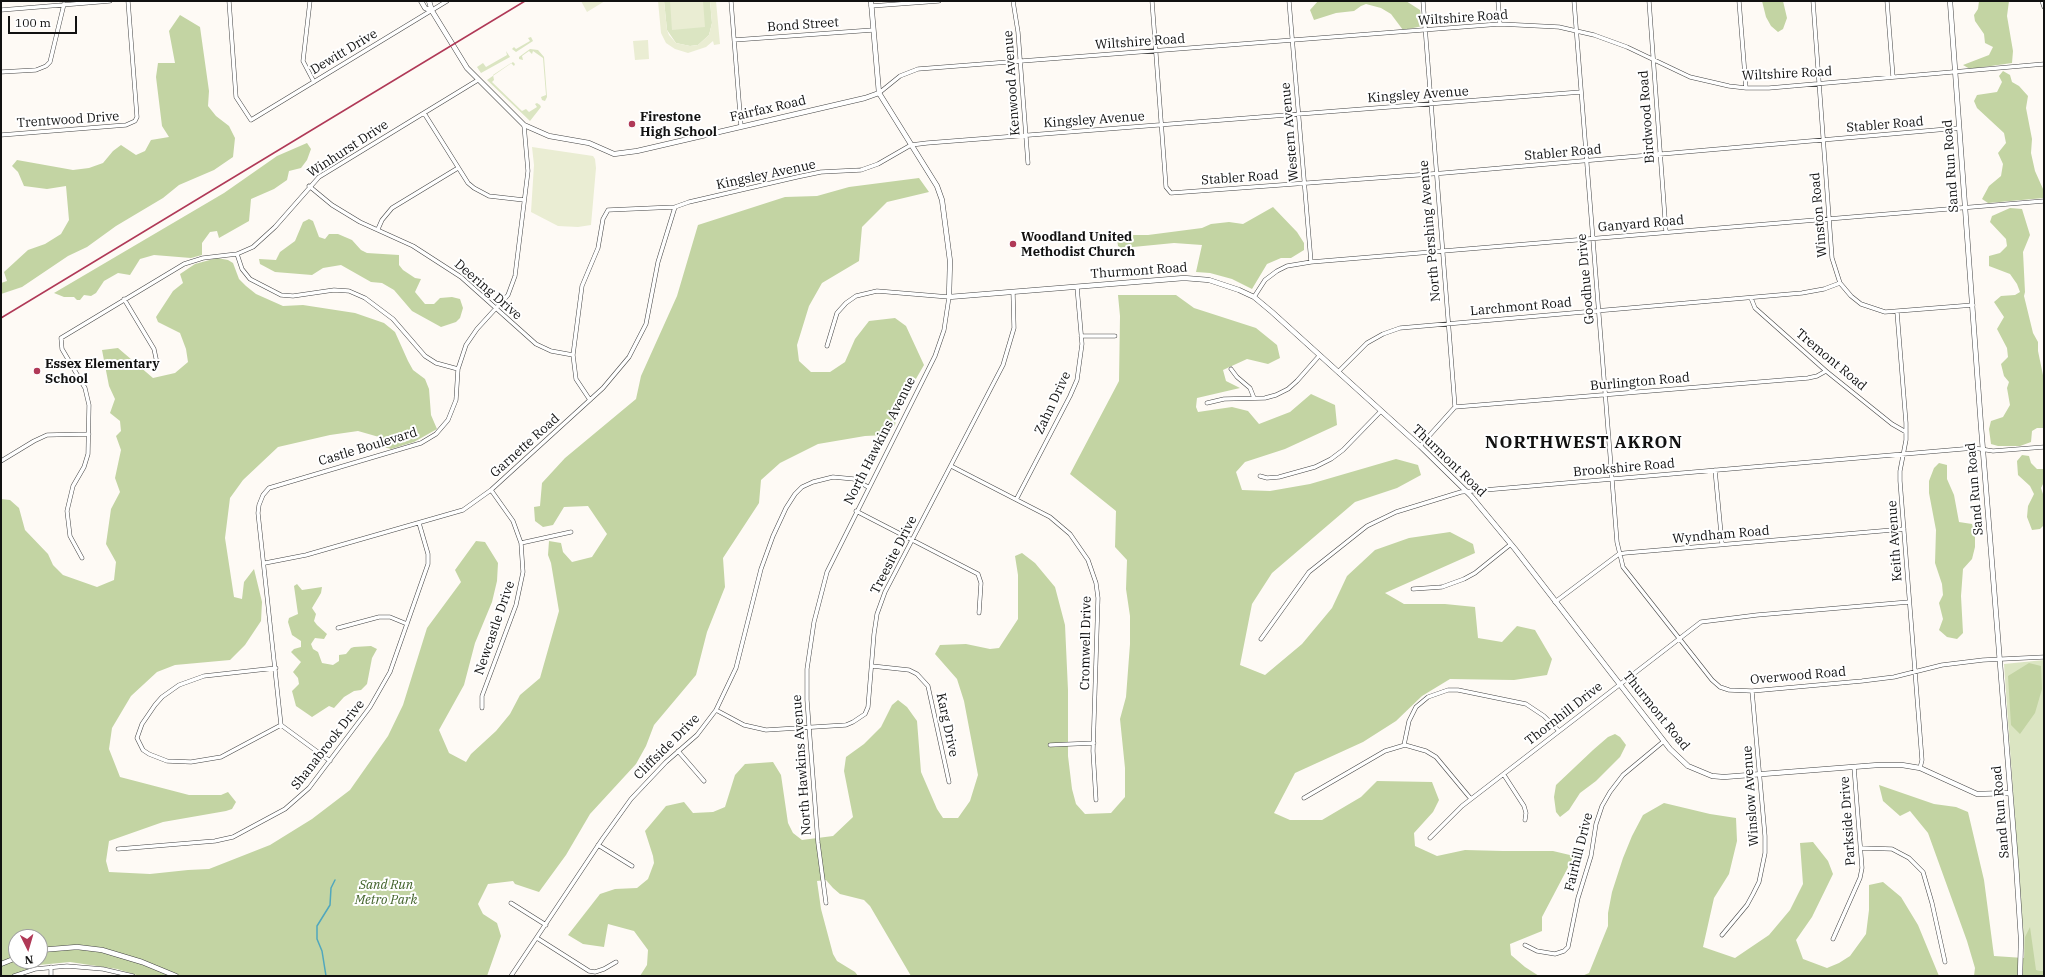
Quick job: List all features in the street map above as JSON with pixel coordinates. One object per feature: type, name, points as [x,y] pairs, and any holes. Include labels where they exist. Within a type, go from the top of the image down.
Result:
[{"type":"street","points":[[1,10],[110,1]]},
{"type":"street","name":"Trentwood Drive","points":[[1,135],[126,125],[135,122],[137,117],[128,1]]},
{"type":"street","name":"Dewitt Drive","points":[[229,1],[236,97],[252,120],[448,1]]},
{"type":"street","points":[[310,1],[303,61],[314,82]]},
{"type":"street","points":[[421,1],[425,8],[432,10]]},
{"type":"street","points":[[429,1],[432,10],[467,68],[524,125]]},
{"type":"street","points":[[731,1],[741,126]]},
{"type":"street","points":[[871,4],[939,1]]},
{"type":"street","name":"Kenwood Avenue","points":[[1013,1],[1020,62],[1028,163]]},
{"type":"street","points":[[1152,1],[1161,125]]},
{"type":"street","name":"Western Avenue","points":[[1289,1],[1311,262]]},
{"type":"street","name":"North Pershing Avenue","points":[[1423,1],[1455,408]]},
{"type":"street","points":[[1498,1],[1500,24]]},
{"type":"street","name":"Goodhue Drive","points":[[1574,1],[1592,239],[1619,554]]},
{"type":"street","name":"Birdwood Road","points":[[1648,1],[1666,232]]},
{"type":"street","points":[[1739,1],[1746,88]]},
{"type":"street","name":"Winston Road","points":[[1813,1],[1833,265],[1840,283],[1851,296],[1861,304],[1880,310],[1897,312],[1972,305]]},
{"type":"street","points":[[1887,1],[1893,77]]},
{"type":"street","name":"Sand Run Road","points":[[1950,1],[1983,450],[2020,917],[2020,976]]},
{"type":"street","points":[[2042,1],[2044,8]]},
{"type":"street","points":[[1,72],[36,70],[46,66],[50,62],[64,4]]},
{"type":"street","name":"North Hawkins Avenue","points":[[826,903],[818,843],[809,728],[808,669],[814,622],[827,572],[868,487],[934,359],[944,330],[949,297],[950,261],[942,200],[937,186],[879,93],[871,4]]},
{"type":"street","name":"Wiltshire Road","points":[[879,93],[900,76],[918,69],[1500,24],[1542,25],[1577,30],[1608,40],[1690,77],[1729,86],[1746,88],[2044,64]]},
{"type":"street","name":"Bond Street","points":[[734,40],[873,30]]},
{"type":"street","name":"Winhurst Drive","points":[[89,434],[88,398],[62,349],[61,338],[124,299],[189,262],[203,258],[237,254],[253,247],[266,237],[309,186],[319,177],[478,80]]},
{"type":"street","name":"Kingsley Avenue","points":[[573,355],[584,278],[598,248],[605,215],[608,210],[675,207],[689,202],[797,176],[822,172],[861,170],[878,164],[911,145],[1581,92]]},
{"type":"street","name":"Fairfax Road","points":[[524,125],[543,134],[589,143],[611,154],[618,155],[865,98],[879,93]]},
{"type":"street","points":[[424,113],[468,183],[481,193],[524,200]]},
{"type":"street","name":"Castle Boulevard","points":[[281,725],[265,563],[258,513],[260,501],[266,491],[275,486],[408,447],[430,438],[443,427],[452,412],[456,400],[458,369],[462,355],[471,337],[508,295],[513,284],[528,164],[524,125]]},
{"type":"street","name":"Stabler Road","points":[[1161,125],[1166,187],[1168,191],[1174,194],[1436,174],[1960,128]]},
{"type":"street","points":[[378,229],[382,220],[392,208],[458,168]]},
{"type":"street","name":"Deering Drive","points":[[309,186],[332,205],[360,222],[378,229],[427,254],[461,277],[536,344],[551,351],[573,355]]},
{"type":"street","name":"Ganyard Road","points":[[1254,297],[1266,280],[1277,271],[1288,266],[1311,262],[2044,201]]},
{"type":"street","name":"Garnette Road","points":[[265,563],[306,555],[463,510],[491,490],[614,377],[629,357],[640,339],[651,302],[658,262],[675,207]]},
{"type":"street","points":[[237,254],[242,269],[250,278],[281,295],[293,296],[334,290],[349,291],[362,296],[393,319],[425,356],[436,363],[458,369]]},
{"type":"street","name":"Thurmont Road","points":[[827,346],[838,313],[846,302],[856,296],[877,291],[949,297],[1173,278],[1195,278],[1224,284],[1254,297],[1420,446],[1466,491],[1511,544],[1664,741],[1680,759],[1699,772],[1712,776],[1724,777],[1760,776],[1854,767],[1902,766],[1920,768],[1977,794],[2010,793]]},
{"type":"street","name":"Larchmont Road","points":[[1338,372],[1367,344],[1383,334],[1400,328],[1810,292],[1840,283]]},
{"type":"street","name":"Zahn Drive","points":[[1017,498],[1077,380],[1082,355],[1077,287]]},
{"type":"street","name":"Treesite Drive","points":[[716,710],[744,725],[766,730],[846,725],[865,714],[868,707],[878,614],[884,592],[951,466],[1007,354],[1015,321],[1013,292]]},
{"type":"street","name":"Tremont Road","points":[[1751,298],[1755,308],[1826,371],[1892,424],[1906,432]]},
{"type":"street","points":[[124,299],[154,349],[157,363]]},
{"type":"street","name":"Keith Avenue","points":[[1897,312],[1906,432],[1900,481],[1922,760],[1920,768]]},
{"type":"street","points":[[1081,336],[1116,336]]},
{"type":"street","points":[[573,355],[576,380],[590,400]]},
{"type":"street","points":[[1207,403],[1224,399],[1254,398],[1276,395],[1288,389],[1319,356]]},
{"type":"street","points":[[1231,369],[1237,377],[1250,388],[1254,398]]},
{"type":"street","name":"Burlington Road","points":[[1455,408],[1808,378],[1817,376],[1826,371]]},
{"type":"street","points":[[1420,446],[1455,408]]},
{"type":"street","points":[[1260,476],[1267,478],[1279,477],[1315,467],[1331,459],[1348,446],[1381,411]]},
{"type":"street","points":[[1,461],[47,435],[89,434],[86,461],[73,486],[67,511],[70,536],[82,558]]},
{"type":"street","name":"Brookshire Road","points":[[1261,639],[1309,572],[1367,526],[1396,512],[1466,491],[1974,448],[1993,451],[2044,447]]},
{"type":"street","name":"Cromwell Drive","points":[[951,466],[1017,498],[1050,517],[1067,530],[1079,544],[1093,571],[1098,604],[1094,743],[1096,800]]},
{"type":"street","points":[[1715,470],[1722,544]]},
{"type":"street","name":"Cliffside Drive","points":[[511,976],[630,799],[678,751],[697,735],[716,710],[736,668],[761,569],[773,536],[786,508],[802,487],[825,478],[854,479],[868,487]]},
{"type":"street","name":"Newcastle Drive","points":[[482,708],[482,696],[516,605],[522,582],[521,543],[513,521],[491,490]]},
{"type":"street","points":[[856,511],[913,539],[978,574],[981,583],[979,613]]},
{"type":"street","name":"Shanabrook Drive","points":[[118,849],[215,841],[239,834],[293,804],[309,788],[382,689],[428,564],[428,554],[419,523]]},
{"type":"street","name":"Wyndham Road","points":[[1619,554],[1904,529]]},
{"type":"street","points":[[521,543],[571,532]]},
{"type":"street","points":[[1413,589],[1442,587],[1475,573],[1511,544]]},
{"type":"street","points":[[1555,602],[1619,554]]},
{"type":"street","name":"Overwood Road","points":[[1619,554],[1623,567],[1712,680],[1720,687],[1729,690],[1752,691],[1862,681],[1894,677],[1942,665],[2044,657]]},
{"type":"street","name":"Thornhill Drive","points":[[1430,838],[1455,812],[1471,799],[1701,622],[1910,602]]},
{"type":"street","points":[[338,628],[379,617],[390,617],[407,624]]},
{"type":"street","name":"Karg Drive","points":[[872,666],[908,670],[920,677],[928,686],[949,782]]},
{"type":"street","points":[[276,668],[204,676],[179,685],[155,705],[142,724],[138,738],[143,750],[167,761],[191,762],[221,757],[281,725],[330,761]]},
{"type":"street","points":[[1404,745],[1409,722],[1416,707],[1428,697],[1448,690],[1458,690],[1522,703],[1541,712],[1558,731]]},
{"type":"street","name":"Winslow Avenue","points":[[1722,935],[1747,905],[1759,882],[1763,868],[1765,836],[1752,691]]},
{"type":"street","name":"Fairhill Drive","points":[[1525,945],[1537,951],[1555,954],[1564,951],[1568,947],[1578,898],[1591,856],[1596,824],[1602,806],[1610,792],[1623,775],[1664,741]]},
{"type":"street","points":[[1050,745],[1094,743]]},
{"type":"street","points":[[1304,798],[1385,751],[1404,745],[1419,748],[1436,757],[1471,799]]},
{"type":"street","points":[[678,751],[704,781]]},
{"type":"street","name":"Parkside Drive","points":[[1833,939],[1860,878],[1862,868],[1862,848],[1854,767]]},
{"type":"street","points":[[1504,775],[1524,806],[1526,814],[1525,820]]},
{"type":"street","points":[[598,845],[632,866]]},
{"type":"street","points":[[1862,848],[1892,849],[1909,858],[1922,872],[1932,903],[1944,962]]},
{"type":"street","points":[[512,903],[546,925]]},
{"type":"street","points":[[537,938],[589,971],[600,970],[616,962]]},
{"type":"street","points":[[48,949],[77,947],[102,950],[142,962],[176,976]]},
{"type":"street","points":[[51,967],[52,976]]},
{"type":"street","points":[[14,976],[30,970],[51,967],[89,967],[134,976]]},
{"type":"green space","points":[[581,1],[605,1],[587,12]]},
{"type":"green space","points":[[658,1],[664,1],[667,30],[669,35],[676,43],[690,46],[698,45],[709,35],[712,23],[710,1],[716,1],[720,44],[714,45],[713,41],[706,47],[688,53],[675,49],[666,43],[661,33]]},
{"type":"green space","points":[[664,1],[710,1],[712,23],[709,35],[698,45],[690,46],[676,43],[667,30]]},
{"type":"green space","points":[[670,1],[703,1],[705,27],[672,30]]},
{"type":"green space","points":[[1318,1],[1406,1],[1420,10],[1423,26],[1403,30],[1391,14],[1381,8],[1366,4],[1354,11],[1336,13],[1314,20],[1310,10]]},
{"type":"green space","points":[[1762,1],[1783,1],[1787,18],[1783,29],[1778,32],[1771,26],[1766,17]]},
{"type":"green space","points":[[1979,1],[2009,1],[2007,16],[2013,51],[2012,63],[1970,69],[1963,65],[1989,55],[1993,47],[1985,43],[1984,34],[1975,21],[1974,15],[1978,9]]},
{"type":"green space","points":[[180,15],[200,27],[209,91],[208,106],[216,116],[229,126],[235,138],[233,157],[214,170],[179,185],[163,198],[116,226],[87,247],[68,256],[22,287],[1,294],[1,283],[7,281],[4,272],[28,250],[45,244],[61,234],[69,220],[66,186],[47,189],[24,186],[18,172],[12,166],[17,160],[73,170],[89,168],[103,163],[113,151],[121,145],[136,155],[145,151],[151,140],[169,137],[162,126],[156,77],[158,63],[175,63],[169,31]]},
{"type":"green space","points":[[531,37],[533,41],[516,52],[512,49],[514,47],[516,49],[530,41],[528,38]]},
{"type":"green space","points":[[648,40],[649,59],[635,60],[633,41]]},
{"type":"green space","points":[[530,49],[538,50],[544,57],[547,97],[545,101],[542,100],[541,97],[546,95],[543,58],[533,51],[532,54],[529,51],[522,56],[523,60],[519,59],[519,57]]},
{"type":"green space","points":[[506,51],[510,57],[481,73],[477,67],[483,63],[486,67],[507,55]]},
{"type":"green space","points":[[2003,71],[2010,75],[2012,82],[2019,86],[2028,96],[2026,108],[2032,139],[2031,153],[2035,171],[2043,189],[2044,198],[1988,203],[1982,199],[1989,186],[2001,176],[2003,164],[1998,153],[2006,143],[2004,133],[1977,108],[1974,101],[1977,95],[1997,92],[2002,82],[1999,76]]},
{"type":"green space","points":[[493,76],[494,80],[492,82],[522,111],[526,109],[529,112],[537,107],[535,104],[537,103],[540,105],[541,107],[530,121],[487,80]]},
{"type":"green space","points":[[307,143],[311,149],[307,160],[301,168],[289,171],[287,180],[274,189],[251,199],[249,221],[219,238],[217,231],[210,232],[202,243],[202,255],[191,258],[154,255],[140,259],[130,275],[118,273],[104,281],[96,293],[91,296],[84,295],[80,300],[77,300],[74,297],[64,297],[54,293],[224,193],[277,156]]},
{"type":"green space","points":[[532,147],[593,156],[595,159],[596,168],[591,225],[578,227],[558,226],[531,212],[534,165]]},
{"type":"green space","name":"Sand Run Metro Park","points":[[919,178],[929,192],[887,202],[862,227],[859,261],[822,283],[809,306],[797,345],[799,361],[811,372],[830,372],[845,362],[855,339],[869,321],[895,318],[906,326],[924,365],[899,408],[895,425],[885,435],[865,436],[818,444],[780,463],[761,480],[759,503],[723,558],[725,587],[707,632],[696,675],[654,725],[646,746],[636,764],[590,814],[566,855],[539,892],[515,884],[513,881],[488,884],[478,904],[483,914],[497,923],[501,936],[487,976],[140,976],[117,969],[70,962],[48,964],[48,929],[8,929],[8,969],[28,969],[10,976],[1,976],[1,499],[10,500],[19,508],[25,530],[48,554],[53,565],[63,575],[97,587],[114,580],[116,562],[106,544],[111,509],[120,492],[115,478],[121,450],[116,436],[121,431],[120,421],[110,413],[115,399],[109,386],[102,350],[118,348],[153,378],[175,373],[188,362],[186,349],[180,333],[158,322],[156,317],[173,291],[183,283],[180,274],[195,264],[217,258],[228,260],[233,263],[239,279],[246,286],[256,294],[283,306],[303,305],[355,313],[384,323],[395,332],[413,370],[425,379],[429,389],[431,415],[437,429],[414,442],[391,449],[384,447],[379,437],[358,431],[330,435],[278,447],[243,480],[230,498],[225,538],[234,597],[242,599],[244,582],[254,569],[262,602],[261,621],[245,645],[230,660],[175,665],[157,672],[131,696],[112,728],[109,749],[120,777],[189,795],[221,795],[228,792],[236,802],[232,809],[226,811],[163,822],[109,841],[106,861],[109,872],[150,874],[209,869],[270,845],[312,819],[350,790],[388,736],[403,705],[427,628],[461,582],[455,570],[476,541],[485,542],[498,563],[497,581],[492,602],[475,643],[464,685],[439,730],[449,753],[466,762],[471,754],[496,731],[510,714],[520,695],[540,678],[559,611],[551,563],[548,555],[549,541],[561,543],[563,552],[572,562],[592,557],[607,534],[588,506],[564,507],[553,525],[543,527],[535,521],[534,507],[540,506],[542,483],[565,458],[636,399],[641,376],[677,296],[698,225],[785,197],[817,196],[849,187]]},
{"type":"green space","points":[[1273,207],[1297,232],[1304,243],[1304,250],[1291,258],[1281,258],[1267,264],[1252,289],[1232,279],[1210,273],[1196,272],[1202,245],[1174,243],[1133,247],[1127,251],[1118,246],[1117,239],[1120,235],[1148,235],[1202,228],[1211,224],[1229,222],[1243,224]]},
{"type":"green space","points":[[2010,208],[2022,209],[2030,235],[2023,252],[2024,296],[2033,333],[2038,342],[2038,351],[2044,380],[2044,428],[2037,428],[2032,431],[2031,442],[2020,446],[1998,446],[1991,444],[1989,429],[1991,421],[2003,417],[2010,405],[2007,388],[2009,382],[2004,376],[2001,364],[2008,357],[2007,348],[1997,329],[2004,317],[1994,302],[2001,296],[2015,295],[2020,292],[2017,284],[2010,274],[1989,266],[1989,256],[2000,253],[2007,246],[2006,239],[1990,222],[1992,216]]},
{"type":"green space","points":[[309,219],[313,221],[319,237],[325,239],[329,234],[338,234],[352,240],[361,250],[367,253],[399,255],[399,265],[403,270],[415,278],[421,279],[415,292],[425,304],[434,304],[440,298],[452,297],[460,299],[463,308],[460,318],[456,322],[441,327],[412,311],[394,290],[382,283],[371,282],[341,265],[323,268],[312,275],[275,272],[260,264],[259,259],[276,260],[280,252],[295,241],[303,222]]},
{"type":"green space","points":[[1118,295],[1176,295],[1194,308],[1256,328],[1277,345],[1280,358],[1268,364],[1247,359],[1223,370],[1226,381],[1240,388],[1197,398],[1196,407],[1198,412],[1232,407],[1248,411],[1259,424],[1290,412],[1311,394],[1335,405],[1337,425],[1285,449],[1245,462],[1236,472],[1242,490],[1270,491],[1310,484],[1396,459],[1418,465],[1421,475],[1397,488],[1355,502],[1272,573],[1252,604],[1240,665],[1265,675],[1302,644],[1332,608],[1347,576],[1375,550],[1409,538],[1450,532],[1473,544],[1475,553],[1385,593],[1404,604],[1445,604],[1475,607],[1478,638],[1502,642],[1517,626],[1535,630],[1552,659],[1547,675],[1514,680],[1450,679],[1422,696],[1396,721],[1363,742],[1295,773],[1274,813],[1290,820],[1322,820],[1361,797],[1377,781],[1432,782],[1439,800],[1433,812],[1414,833],[1415,846],[1437,856],[1465,850],[1553,851],[1574,856],[1542,917],[1542,931],[1510,944],[1511,955],[1539,976],[911,976],[870,906],[864,900],[840,894],[826,880],[817,881],[821,909],[833,954],[837,961],[855,972],[858,976],[640,976],[647,965],[648,950],[634,931],[608,924],[604,947],[583,944],[568,935],[600,894],[615,889],[637,888],[648,879],[654,863],[645,831],[666,806],[684,802],[693,813],[713,812],[725,807],[735,775],[745,764],[773,762],[781,775],[788,823],[793,833],[802,840],[833,836],[853,817],[844,771],[846,757],[864,744],[881,727],[892,705],[898,700],[907,707],[917,721],[921,772],[937,809],[943,818],[958,818],[970,801],[978,775],[964,701],[957,679],[935,654],[940,645],[966,644],[990,649],[999,648],[1018,619],[1018,575],[1015,556],[1022,553],[1035,563],[1055,587],[1065,625],[1068,690],[1068,756],[1072,789],[1076,804],[1085,814],[1111,813],[1125,797],[1125,768],[1120,719],[1126,697],[1130,644],[1130,616],[1126,589],[1127,560],[1115,547],[1116,511],[1070,474],[1119,381],[1120,316]]},
{"type":"green space","points":[[2022,455],[2029,456],[2031,463],[2037,469],[2044,469],[2044,482],[2041,488],[2044,497],[2044,525],[2040,529],[2032,530],[2027,517],[2028,506],[2034,494],[2030,486],[2018,475],[2017,461]]},
{"type":"green space","points":[[1939,463],[1947,465],[1947,479],[1954,495],[1959,522],[1972,524],[1975,536],[1975,547],[1972,559],[1963,569],[1961,596],[1963,633],[1957,639],[1947,637],[1939,630],[1943,619],[1939,603],[1943,595],[1942,584],[1935,563],[1936,530],[1929,493],[1929,481],[1934,468]]},
{"type":"green space","points":[[297,584],[302,590],[322,587],[321,593],[312,608],[316,614],[314,621],[327,634],[324,639],[315,638],[311,644],[313,649],[318,652],[322,663],[333,665],[339,661],[339,655],[346,654],[351,648],[354,647],[371,646],[377,649],[372,658],[367,684],[361,690],[354,691],[344,697],[334,708],[329,706],[312,717],[296,706],[292,691],[299,684],[298,678],[293,672],[301,662],[291,652],[294,649],[301,647],[301,641],[292,635],[288,622],[289,618],[298,614],[294,586]]},
{"type":"green space","points":[[2044,660],[2044,971],[2036,970],[2025,962],[2004,664]]},
{"type":"green space","points":[[2029,663],[2041,666],[2042,689],[2035,713],[2020,734],[2011,725],[2008,676]]},
{"type":"green space","points":[[1615,734],[1620,737],[1626,745],[1620,757],[1596,781],[1580,793],[1569,810],[1560,817],[1556,812],[1554,797],[1556,785],[1608,737]]},
{"type":"green space","points":[[1879,785],[1934,804],[1956,807],[1968,812],[1984,880],[1994,956],[2024,958],[2025,937],[2030,927],[2036,970],[2044,971],[2044,976],[1974,976],[1975,968],[1967,941],[1928,833],[1910,811],[1900,816],[1883,801]]},
{"type":"green space","points":[[1664,803],[1710,814],[1736,818],[1737,841],[1729,874],[1714,898],[1703,947],[1735,958],[1769,935],[1790,910],[1803,884],[1800,843],[1813,842],[1828,861],[1833,874],[1812,917],[1796,940],[1803,959],[1827,968],[1850,956],[1866,934],[1869,910],[1869,885],[1883,882],[1901,897],[1918,925],[1939,976],[1582,976],[1589,973],[1608,926],[1608,913],[1612,892],[1632,836],[1643,815]]},
{"type":"waterway","points":[[326,976],[322,951],[317,939],[317,926],[330,905],[331,888],[335,880]]},
{"type":"railway","points":[[1,318],[525,1]]},
{"type":"place","name":"Firestone High School","points":[[632,124]]},
{"type":"place","name":"Woodland United Methodist Church","points":[[1013,244]]},
{"type":"place","name":"Essex Elementary School","points":[[37,371]]},
{"type":"district","name":"NORTHWEST AKRON","points":[[1584,443]]}]
